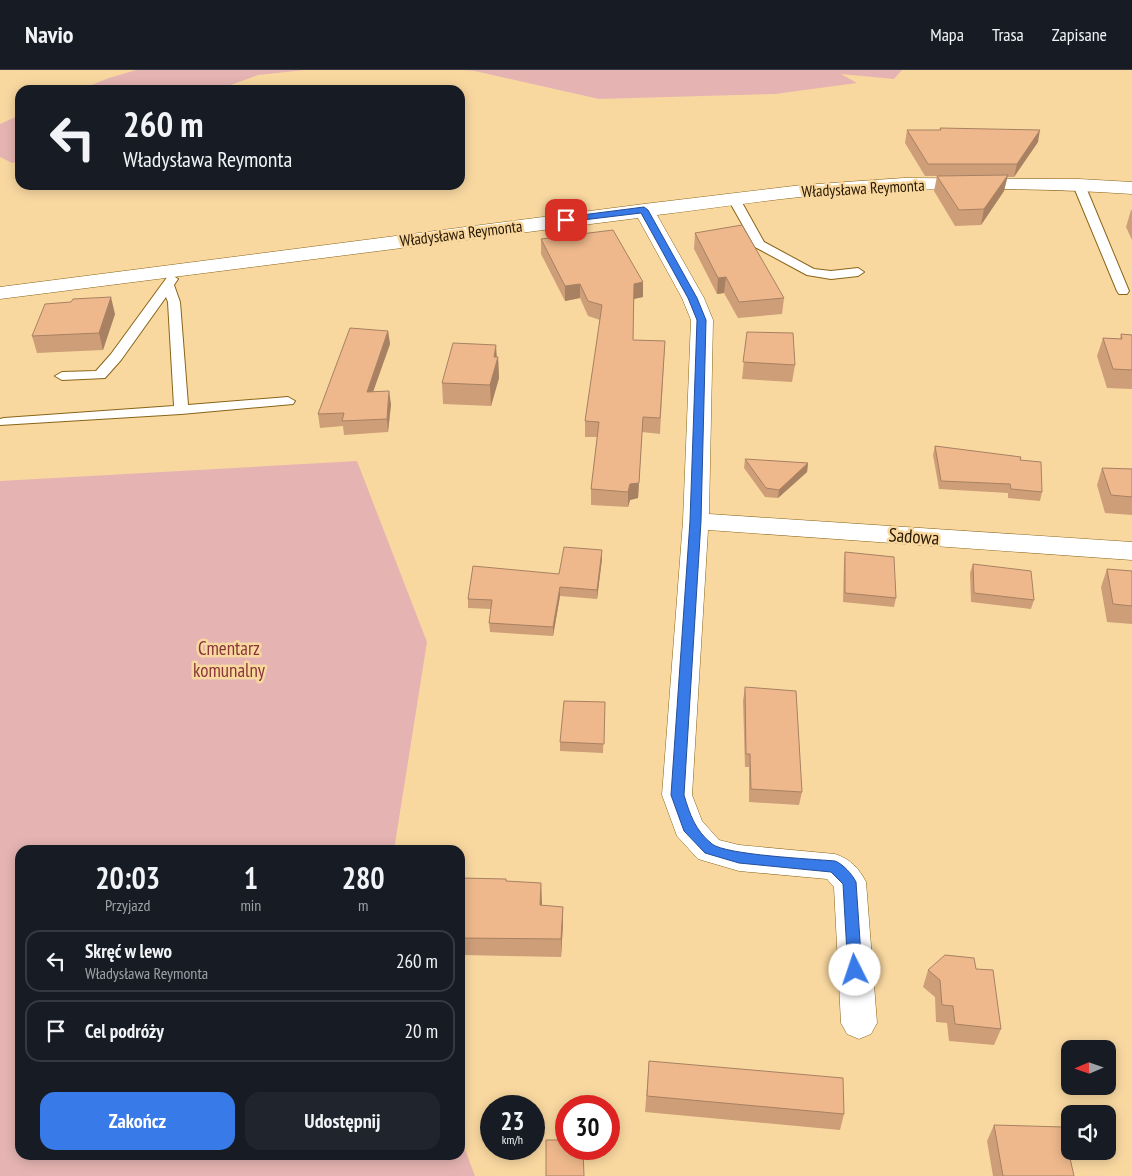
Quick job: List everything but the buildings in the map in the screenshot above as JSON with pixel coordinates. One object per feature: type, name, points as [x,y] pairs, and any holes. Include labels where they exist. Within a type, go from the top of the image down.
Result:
[{"type":"street","name":"Władysława Reymonta","points":[[0,293],[173,278],[644,210],[802,191],[904,184],[1080,185],[1132,188]]},
{"type":"street","points":[[644,210],[693,298],[702,320],[696,521],[677,795],[688,827],[709,850],[739,858],[835,866],[850,882],[859,1023]]},
{"type":"street","name":"Sadowa","points":[[696,521],[1132,551]]},
{"type":"lane","points":[[1080,185],[1123,291]]},
{"type":"lane","points":[[734,199],[759,244],[811,272],[831,275],[858,272]]},
{"type":"lane","points":[[62,376],[100,376],[173,278]]},
{"type":"lane","points":[[173,278],[181,410]]},
{"type":"lane","points":[[4,422],[288,401]]},
{"type":"green space","points":[[136,70],[305,70],[258,75],[231,85],[92,85]]},
{"type":"green space","points":[[462,70],[902,70],[894,79],[841,74],[857,83],[775,94],[599,99],[475,71]]},
{"type":"green space","points":[[15,117],[15,162],[12,163],[0,157],[0,124]]},
{"type":"green space","name":"Cmentarz komunalny","points":[[357,461],[427,642],[395,845],[15,845],[15,1160],[465,1160],[465,1149],[475,1176],[0,1176],[0,481]]},
{"type":"route","points":[[566,220],[644,210],[693,298],[702,320],[696,521],[677,795],[688,827],[709,850],[739,858],[835,866],[850,882],[855,970]]}]
